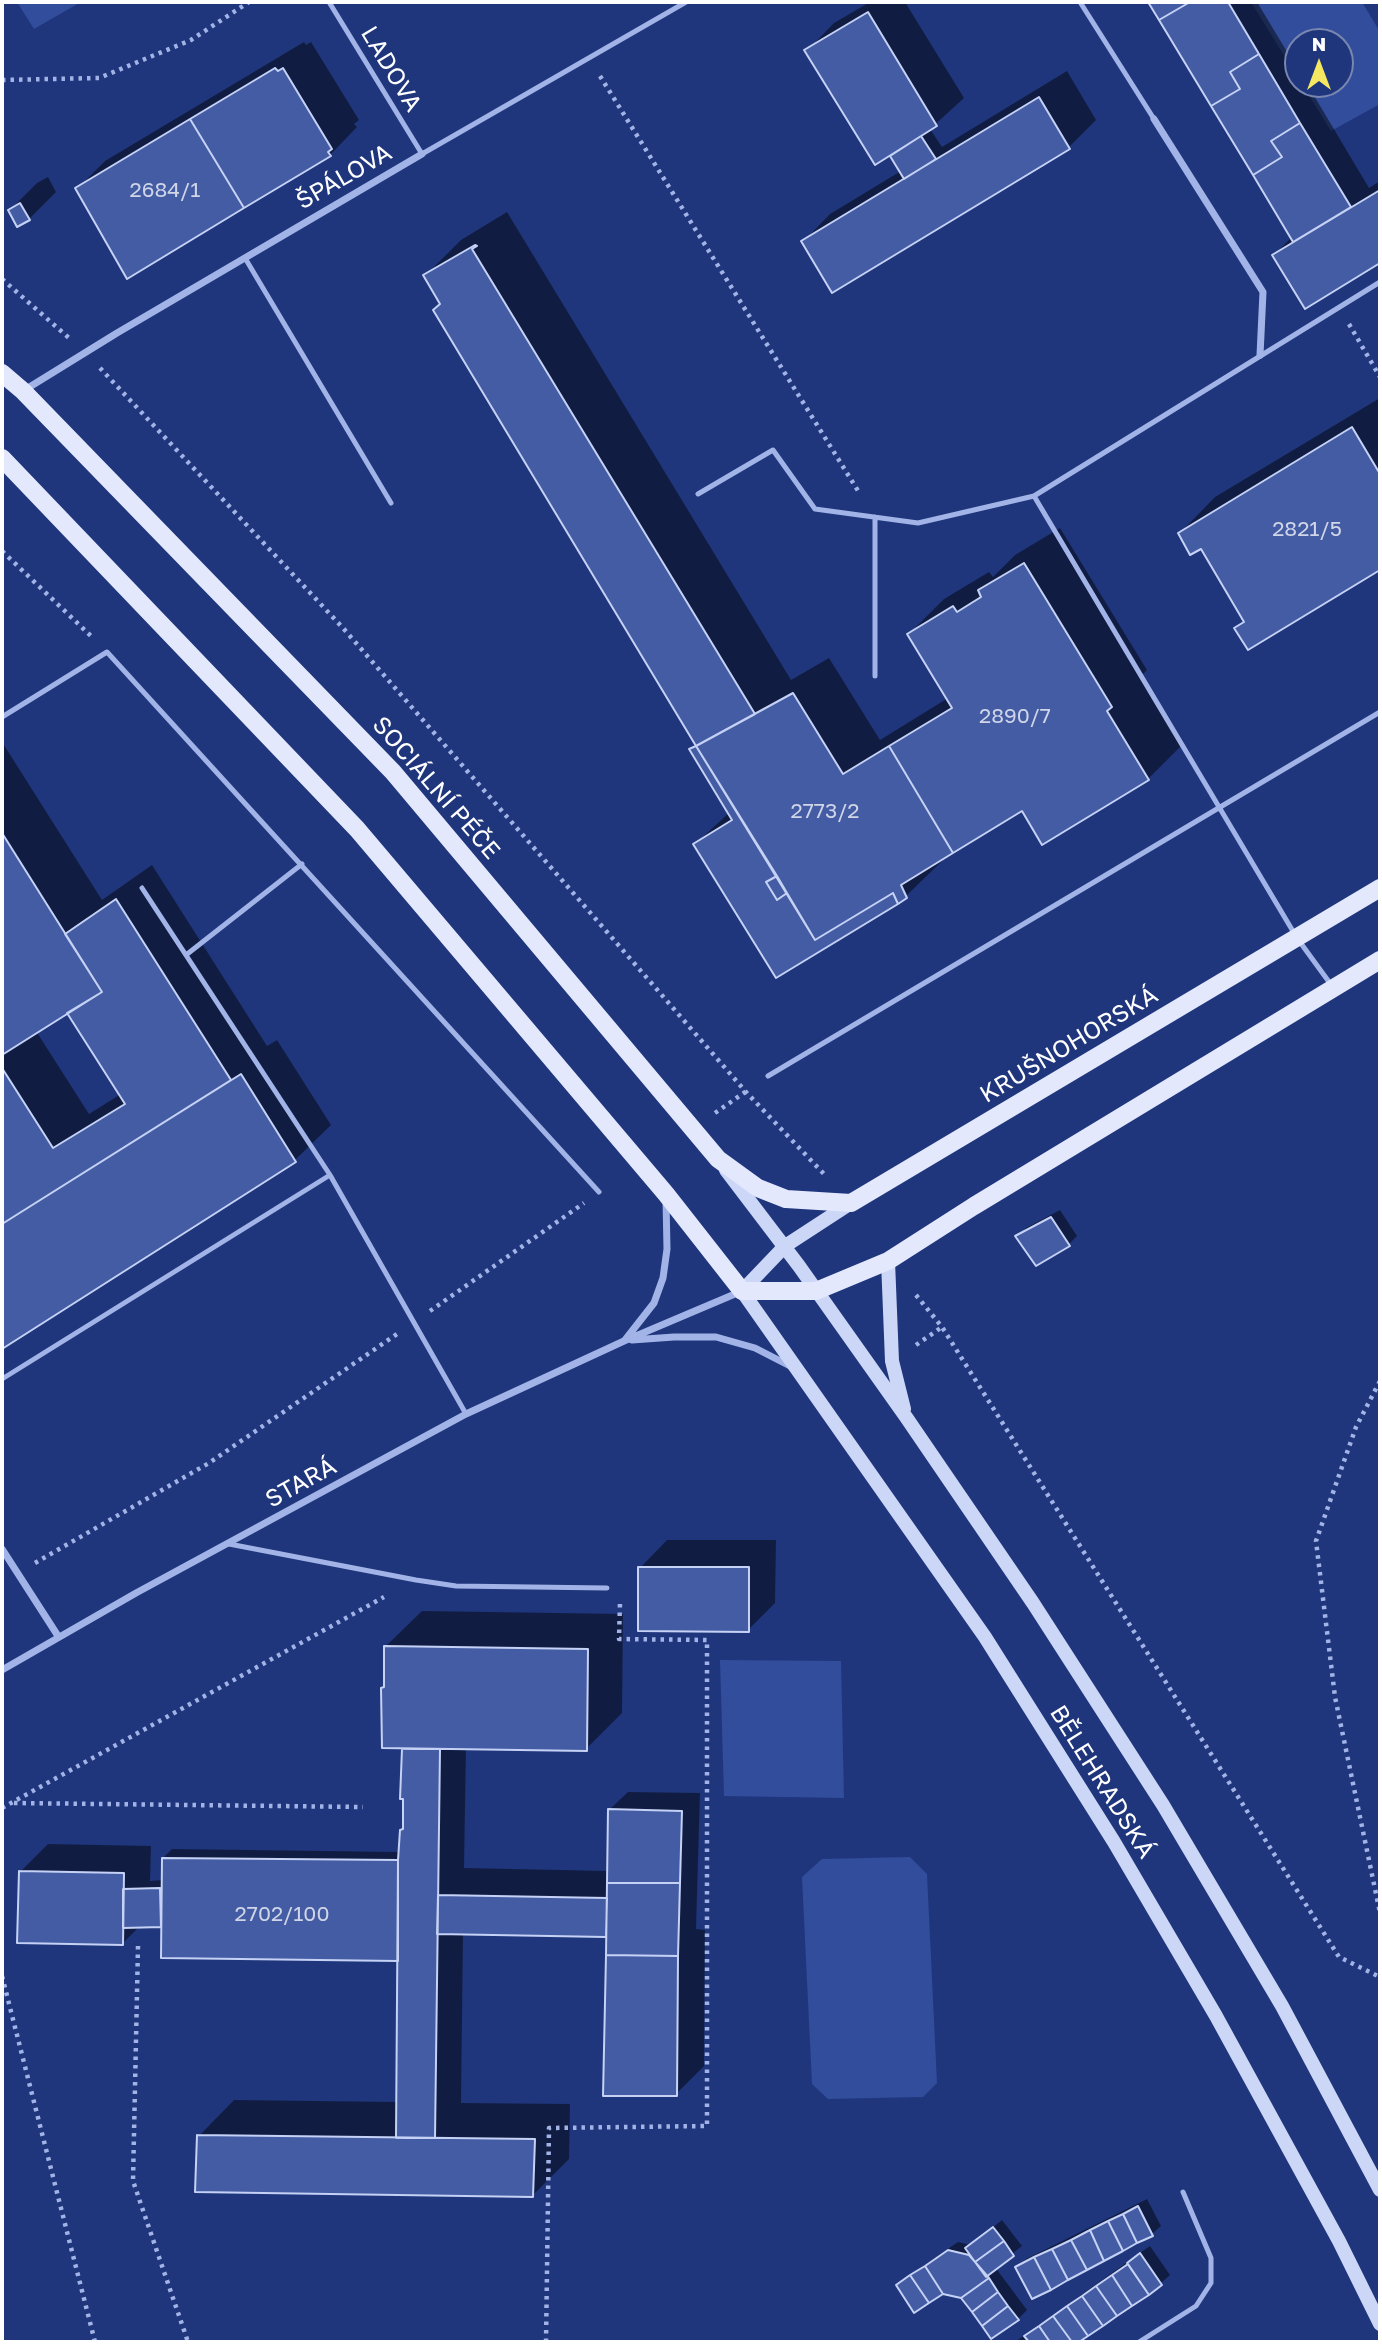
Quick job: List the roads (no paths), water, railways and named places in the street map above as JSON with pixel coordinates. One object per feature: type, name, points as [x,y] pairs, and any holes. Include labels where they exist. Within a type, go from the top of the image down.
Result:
[{"type":"main road","name":"SOCIÁLNÍ PÉČE","points":[[2,373],[23,391],[393,772],[718,1159]]},
{"type":"main road","points":[[2,458],[357,829],[666,1194],[742,1292],[816,1292],[888,1261],[1380,960]]},
{"type":"main road","name":"KRUŠNOHORSKÁ","points":[[851,1203],[1380,888]]},
{"type":"main road","points":[[718,1159],[758,1188],[786,1199],[851,1203]]},
{"type":"street","points":[[1154,119],[1263,292],[1260,355]]},
{"type":"street","name":"ŠPÁLOVA","points":[[23,391],[422,154]]},
{"type":"street","name":"SOCIÁLNÍ PÉČE","points":[[718,1159],[799,1266]]},
{"type":"street","name":"STARÁ","points":[[624,1341],[654,1303],[663,1278],[667,1250],[666,1194]]},
{"type":"street","name":"KRUŠNOHORSKÁ","points":[[742,1292],[785,1246],[851,1203]]},
{"type":"street","name":"BĚLEHRADSKÁ","points":[[888,1261],[892,1361],[906,1417]]},
{"type":"street","name":"BĚLEHRADSKÁ","points":[[799,1266],[1033,1603],[1163,1805],[1282,2006],[1380,2190]]},
{"type":"street","name":"STARÁ","points":[[2,1670],[58,1636],[466,1415],[624,1341],[742,1292]]},
{"type":"street","name":"BĚLEHRADSKÁ","points":[[742,1292],[985,1637],[1114,1842],[1216,2016],[1339,2241],[1380,2324]]},
{"type":"street","name":"STARÁ","points":[[624,1341],[716,1337],[755,1348],[800,1371]]},
{"type":"street","points":[[2,1549],[58,1636]]},
{"type":"lane","name":"LADOVA","points":[[329,2],[422,154]]},
{"type":"lane","name":"ŠPÁLOVA","points":[[422,154],[686,2]]},
{"type":"lane","points":[[1080,2],[1154,119]]},
{"type":"lane","points":[[245,257],[391,503]]},
{"type":"lane","points":[[698,494],[773,450],[815,509],[918,523],[1034,496],[1380,282]]},
{"type":"lane","points":[[1034,496],[1297,938],[1334,989]]},
{"type":"lane","points":[[875,517],[875,676]]},
{"type":"lane","points":[[2,717],[107,652],[599,1192]]},
{"type":"lane","points":[[768,1076],[1380,712]]},
{"type":"lane","points":[[186,955],[302,864]]},
{"type":"lane","points":[[142,888],[330,1175],[466,1415]]},
{"type":"lane","points":[[2,1379],[330,1175]]},
{"type":"lane","points":[[229,1544],[456,1586],[607,1588]]},
{"type":"lane","points":[[1139,2342],[1196,2306],[1211,2283],[1211,2258],[1183,2192]]}]
